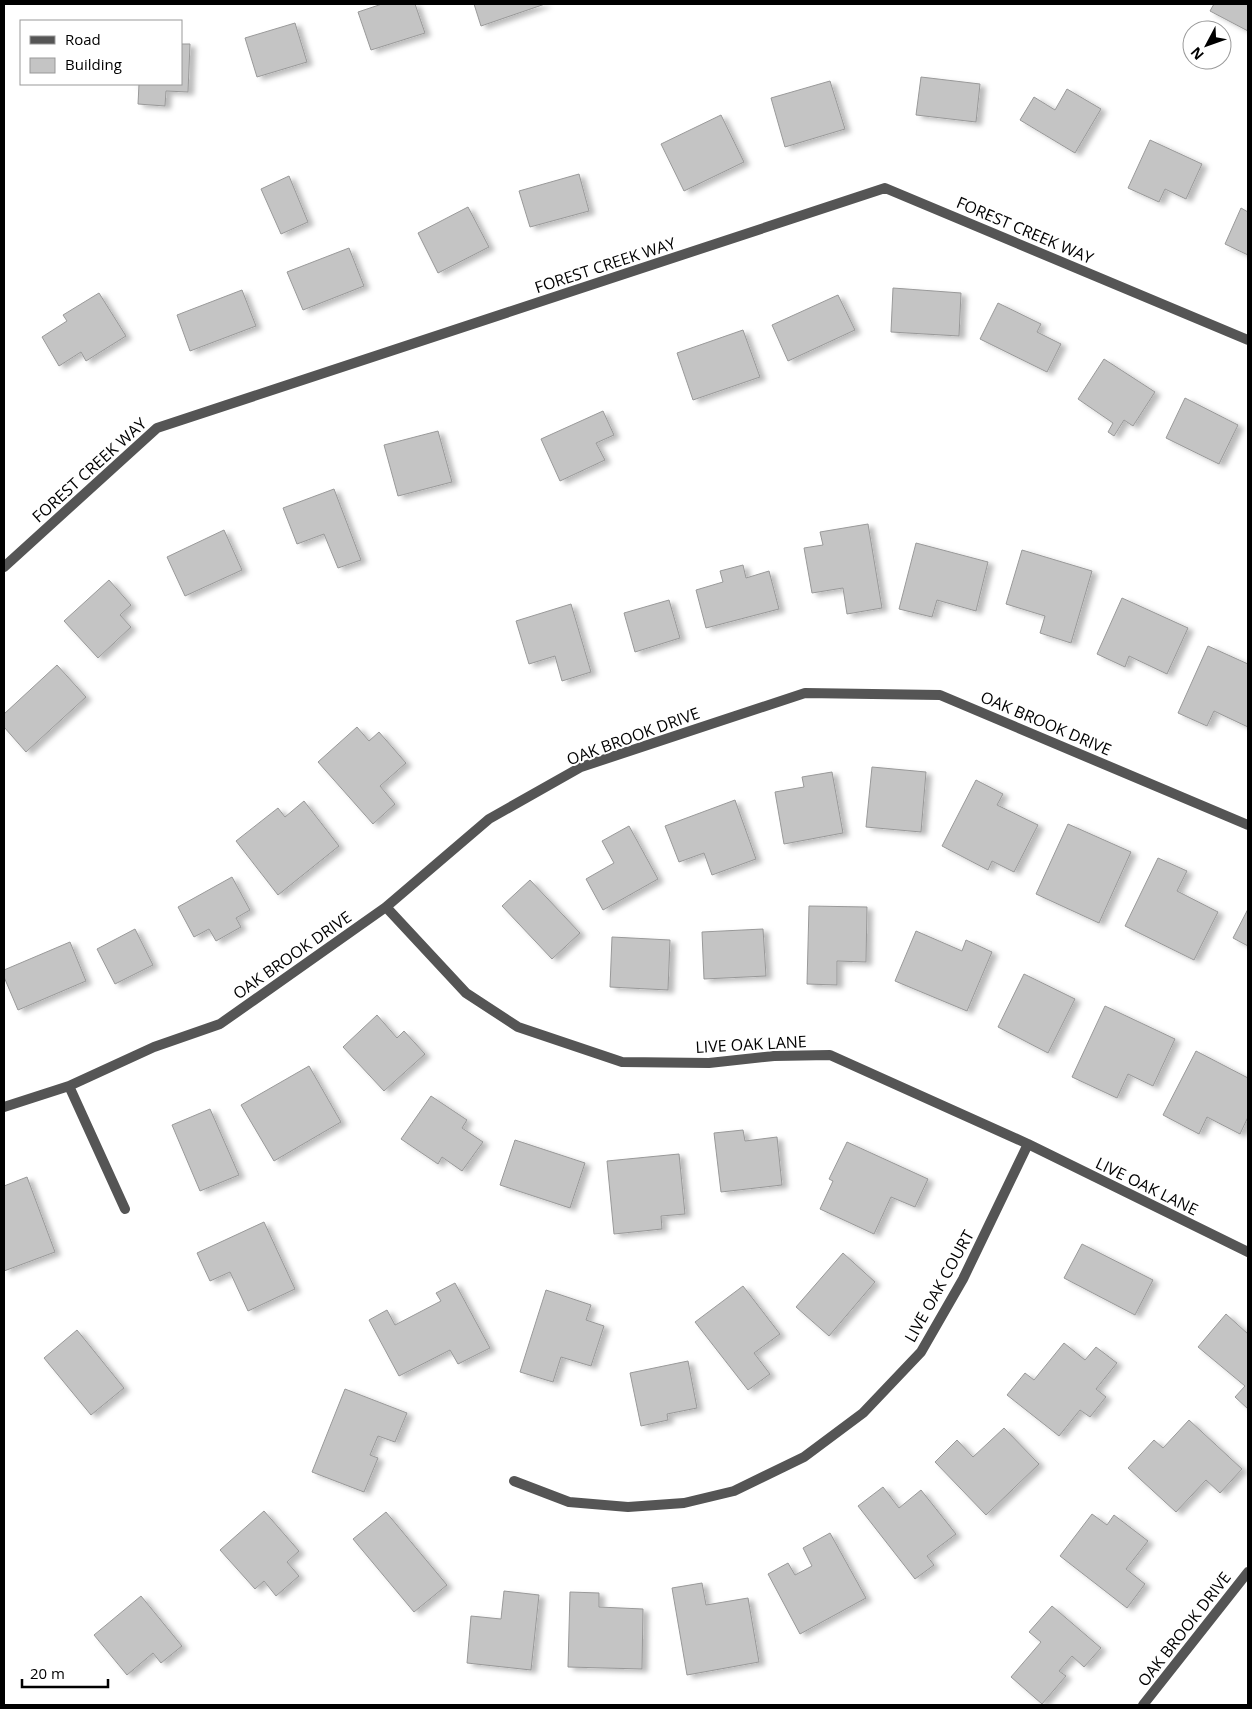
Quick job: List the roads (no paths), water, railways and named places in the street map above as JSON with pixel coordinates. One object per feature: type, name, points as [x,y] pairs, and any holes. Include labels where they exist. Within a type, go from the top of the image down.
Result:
[{"type":"street","name":"FOREST CREEK WAY","points":[[4,567],[157,428],[886,188],[1248,340]]},
{"type":"street","name":"OAK BROOK DRIVE","points":[[4,1107],[69,1086],[154,1047],[220,1024],[386,907],[489,819],[581,767],[805,693],[940,695],[1248,825]]},
{"type":"street","name":"LIVE OAK LANE","points":[[386,907],[466,994],[518,1027],[622,1062],[710,1064],[774,1056],[830,1055],[1028,1144],[1248,1252]]},
{"type":"street","points":[[69,1086],[125,1209]]},
{"type":"street","name":"LIVE OAK COURT","points":[[514,1481],[569,1502],[628,1507],[684,1503],[734,1491],[804,1457],[863,1413],[921,1352],[962,1279],[1028,1144]]},
{"type":"street","name":"OAK BROOK DRIVE","points":[[1144,1705],[1248,1572]]}]
